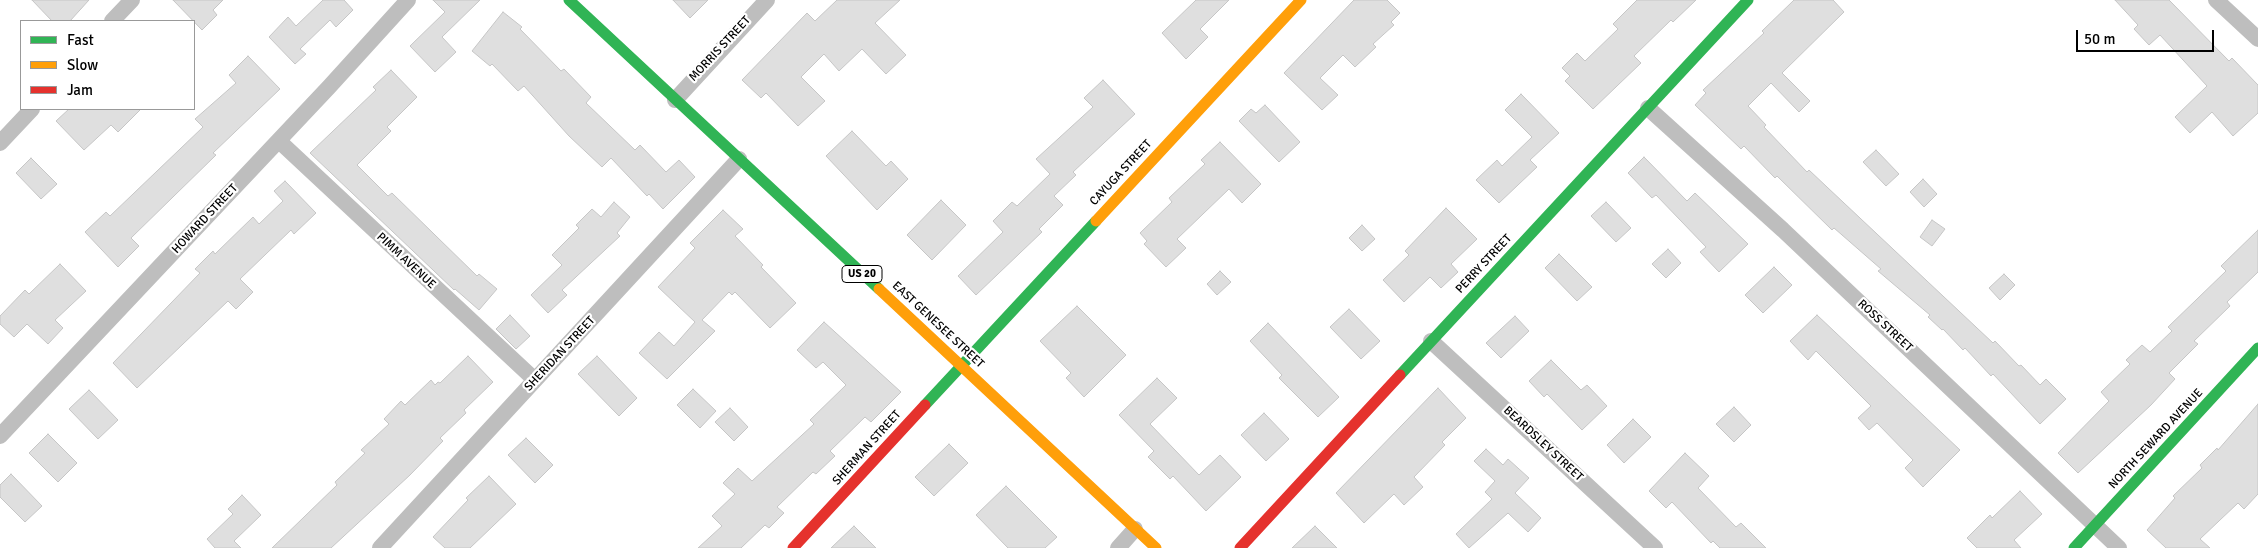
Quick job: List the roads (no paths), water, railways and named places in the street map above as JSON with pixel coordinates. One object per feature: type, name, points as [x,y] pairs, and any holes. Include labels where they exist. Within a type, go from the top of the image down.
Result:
[{"type":"main road","name":"EAST GENESEE STREET","points":[[569,0],[1156,548]]},
{"type":"main road","name":"CAYUGA STREET","points":[[961,366],[1301,0]]},
{"type":"main road","name":"PERRY STREET","points":[[1240,548],[1748,0]]},
{"type":"main road","name":"NORTH SEWARD AVENUE","points":[[2074,548],[2258,348]]},
{"type":"main road","name":"SHERMAN STREET","points":[[793,548],[961,366]]},
{"type":"street","points":[[113,20],[132,0]]},
{"type":"street","name":"HOWARD STREET","points":[[0,436],[408,0]]},
{"type":"street","name":"MORRIS STREET","points":[[675,100],[767,0]]},
{"type":"street","points":[[2216,0],[2258,39]]},
{"type":"street","name":"ROSS STREET","points":[[1648,108],[1783,230],[2120,548]]},
{"type":"street","points":[[0,143],[31,110]]},
{"type":"street","name":"PIMM AVENUE","points":[[278,141],[535,380]]},
{"type":"street","name":"SHERIDAN STREET","points":[[380,548],[739,159]]},
{"type":"street","name":"BEARDSLEY STREET","points":[[1431,340],[1655,548]]},
{"type":"street","points":[[1118,548],[1135,529]]}]
